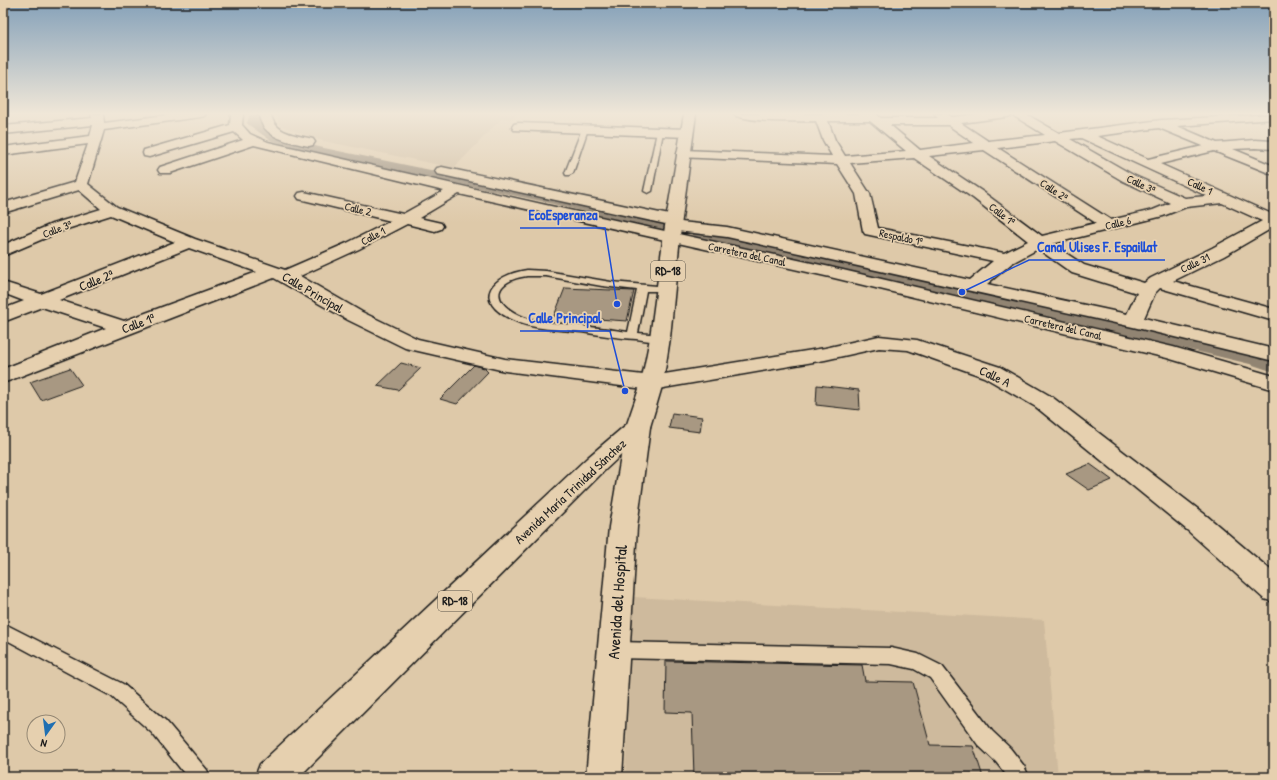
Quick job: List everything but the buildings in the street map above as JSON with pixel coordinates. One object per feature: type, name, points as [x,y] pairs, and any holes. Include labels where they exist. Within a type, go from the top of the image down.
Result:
[{"type":"street","points":[[6,205],[81,185],[90,150]]},
{"type":"street","points":[[149,153],[157,150]]},
{"type":"street","points":[[182,150],[195,160]]},
{"type":"street","points":[[164,170],[225,150]]},
{"type":"street","name":"Carretera del Canal","points":[[285,150],[456,190],[673,228],[727,232],[1132,321],[1274,355]]},
{"type":"street","name":"RD-18","points":[[638,427],[652,383],[660,338],[684,150]]},
{"type":"street","name":"Respaldo 1ª","points":[[836,150],[863,194],[871,231],[1006,259]]},
{"type":"street","name":"Calle 1ª","points":[[913,150],[978,195],[1039,242],[1078,269],[1274,315]]},
{"type":"street","points":[[683,154],[842,160],[944,150]]},
{"type":"street","name":"Calle 2ª","points":[[993,150],[1109,225]]},
{"type":"street","name":"Calle 3ª","points":[[1080,150],[1128,178],[1183,203]]},
{"type":"street","name":"Calle 1","points":[[1120,150],[1274,221]]},
{"type":"street","points":[[1148,163],[1200,150]]},
{"type":"street","points":[[1222,150],[1274,171]]},
{"type":"street","name":"Carretera del Canal","points":[[427,168],[673,228],[830,272],[1173,353],[1274,383]]},
{"type":"street","name":"Calle Principal","points":[[81,185],[112,210],[189,242],[280,274],[355,316],[412,344],[505,365],[652,383]]},
{"type":"street","name":"Calle 1","points":[[280,274],[353,246],[404,220],[456,190]]},
{"type":"street","name":"Calle 2","points":[[304,196],[404,220],[436,226]]},
{"type":"street","name":"Calle 6","points":[[973,286],[1006,259],[1039,242],[1158,213],[1183,203],[1226,198]]},
{"type":"street","name":"Calle 3ª","points":[[3,251],[58,227],[112,210]]},
{"type":"street","name":"Calle 31","points":[[1152,286],[1274,221]]},
{"type":"street","name":"Calle 2ª","points":[[3,316],[42,302],[189,242]]},
{"type":"street","name":"Calle 1ª","points":[[3,377],[124,328],[280,274]]},
{"type":"street","points":[[1132,321],[1152,286]]},
{"type":"street","points":[[3,287],[42,302],[124,328]]},
{"type":"street","name":"Calle A","points":[[652,383],[826,354],[879,342],[910,344],[930,350],[992,372],[1044,402],[1197,523],[1274,590]]},
{"type":"street","name":"Avenida del Hospital","points":[[604,777],[623,527],[638,427]]},
{"type":"street","name":"Avenida María Trinidad Sánchez","points":[[273,777],[596,464],[638,427]]},
{"type":"lane","points":[[569,173],[577,150]]},
{"type":"lane","points":[[648,191],[656,150]]},
{"type":"lane","points":[[660,338],[632,336],[520,320],[503,311],[497,304],[493,295],[495,288],[506,279],[517,274],[530,273],[642,288],[666,289]]},
{"type":"lane","points":[[632,336],[642,288]]},
{"type":"lane","points":[[3,630],[117,690],[159,727],[200,777]]},
{"type":"lane","points":[[614,650],[891,656],[918,662],[936,672],[985,738],[1003,755],[1019,777]]},
{"type":"shaded area","points":[[369,150],[471,150],[454,168]]},
{"type":"shaded area","points":[[633,597],[1044,620],[1058,777],[625,777]]},
{"type":"waterway","points":[[320,150],[541,197],[661,226]]},
{"type":"waterway","points":[[700,234],[1115,326],[1257,360],[1274,366]]},
{"type":"place","name":"Canal Ulises F. Espaillat","points":[[962,292]]},
{"type":"place","name":"EcoEsperanza","points":[[617,304]]},
{"type":"place","name":"Calle Principal","points":[[625,391]]}]
